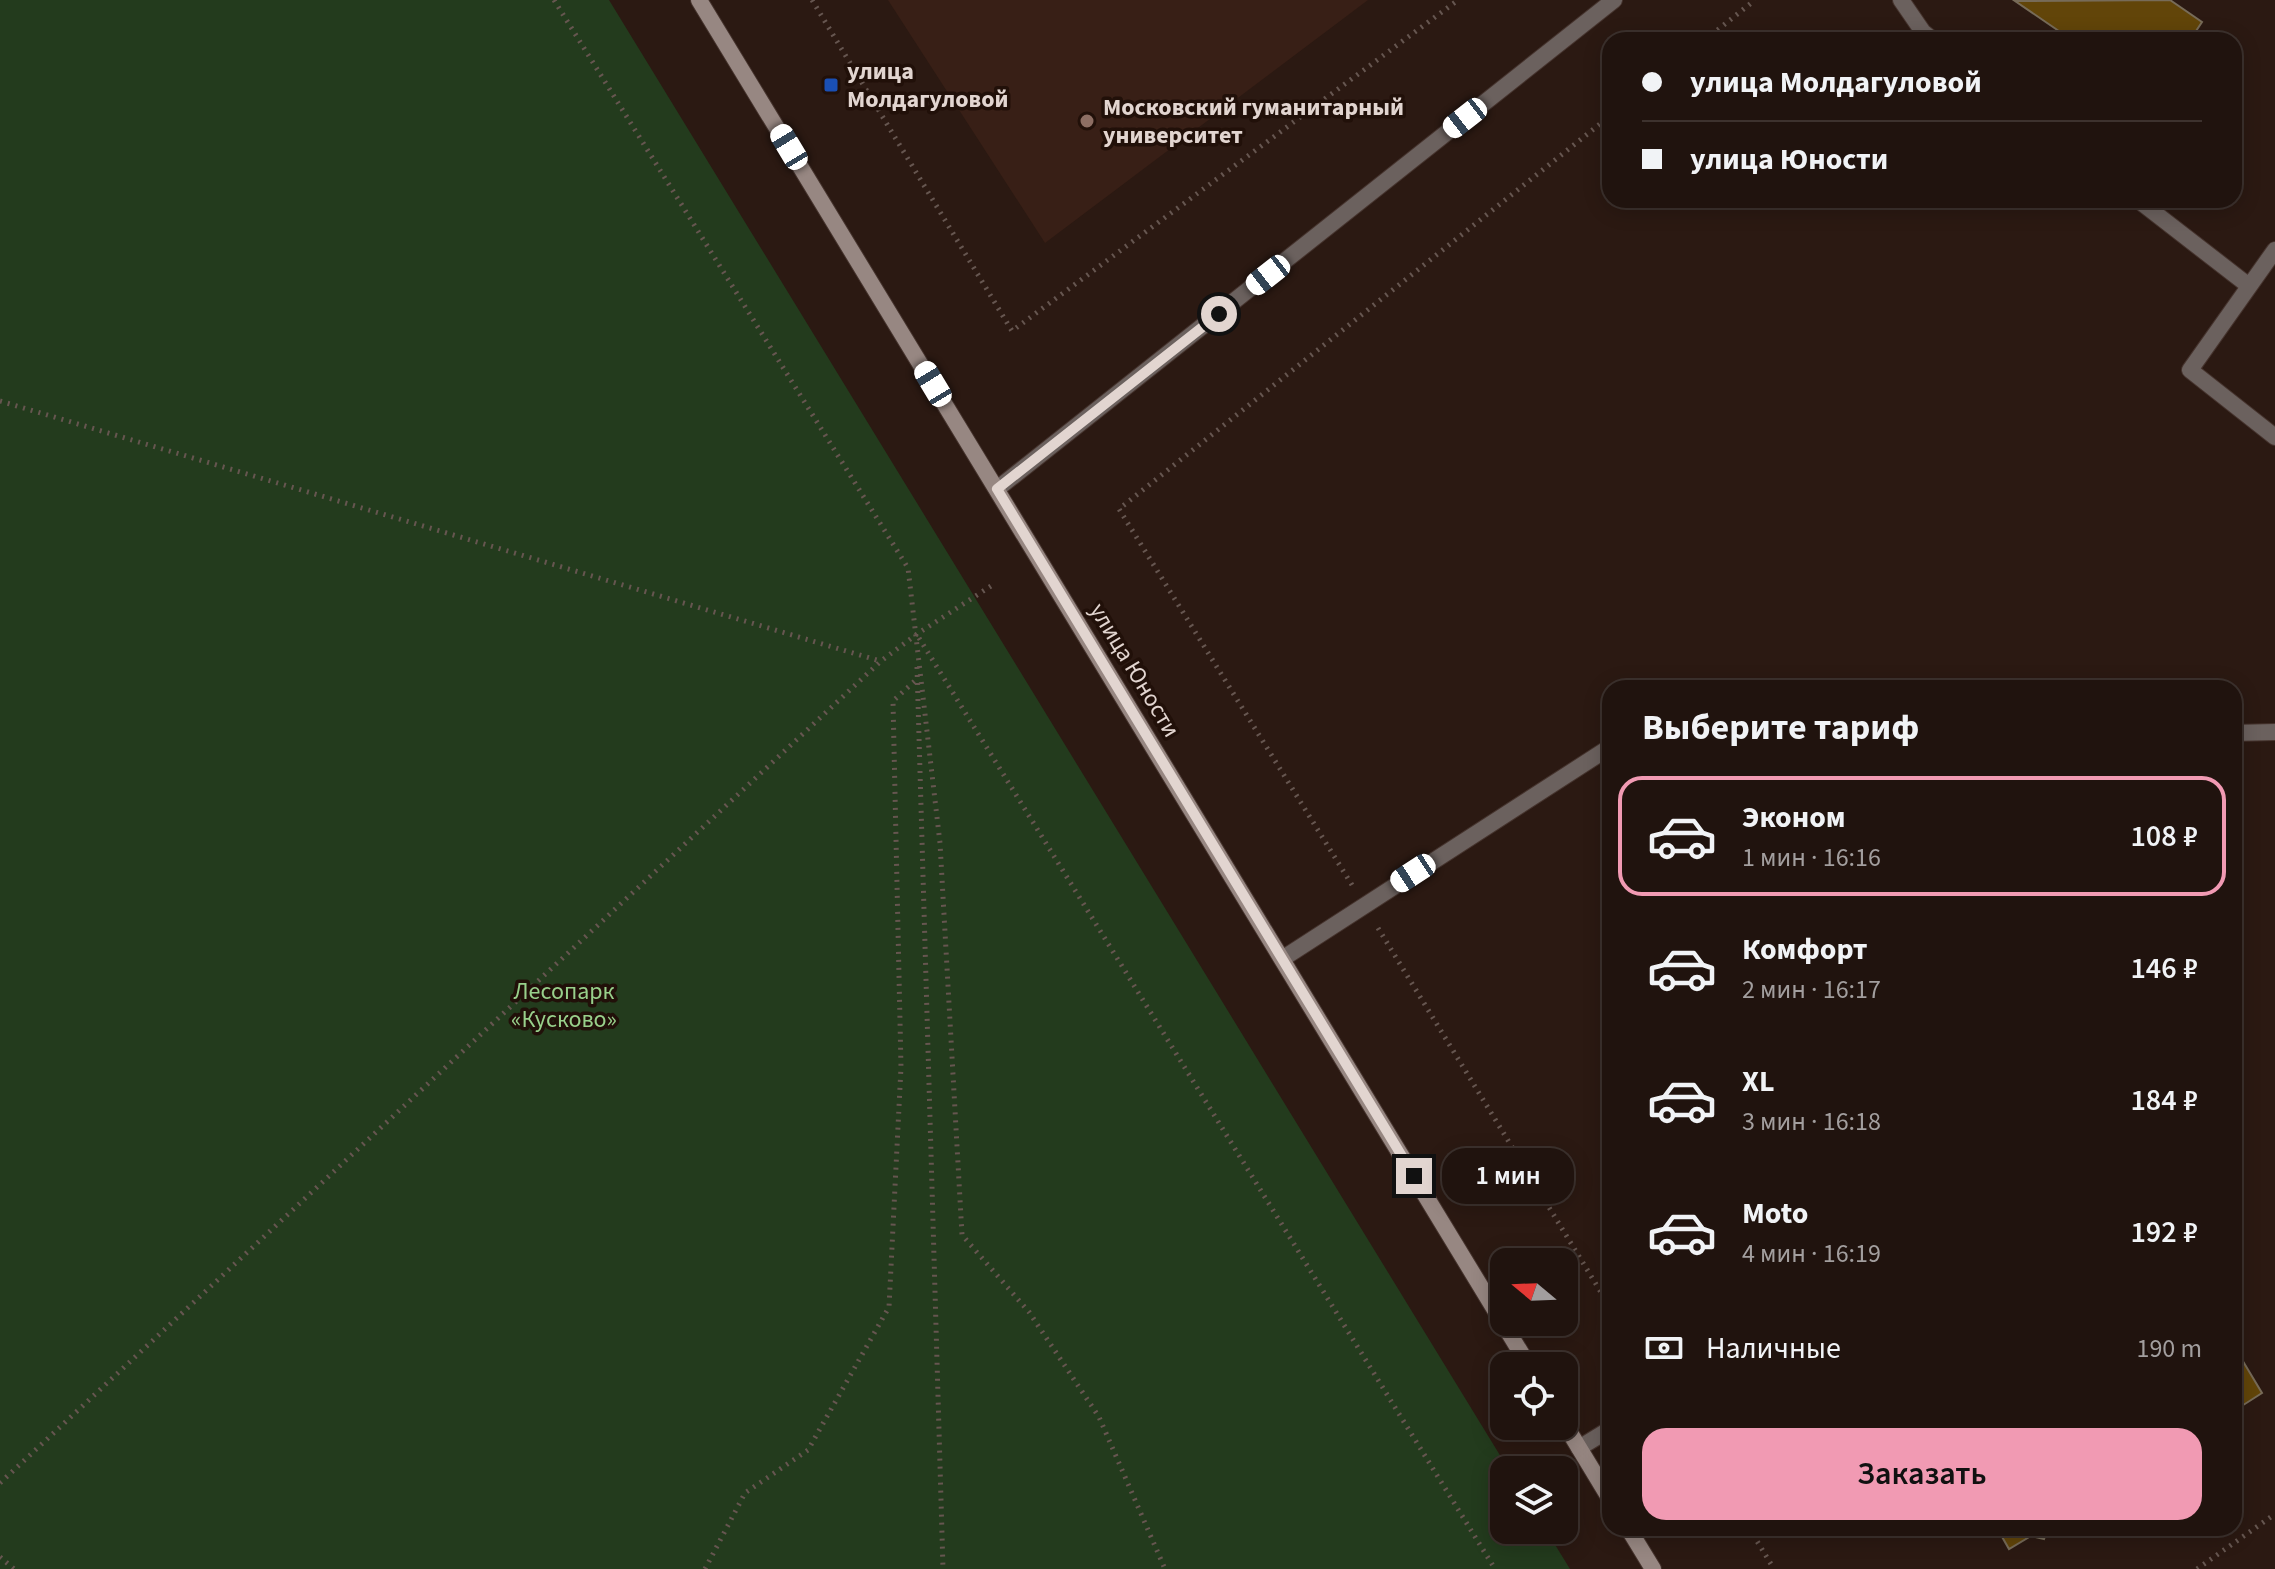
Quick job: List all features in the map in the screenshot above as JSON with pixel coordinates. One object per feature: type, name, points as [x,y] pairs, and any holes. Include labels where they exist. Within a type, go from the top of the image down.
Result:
[{"type":"main road","name":"улица Юности","points":[[699,0],[1521,1352]]},
{"type":"main road","points":[[1574,1440],[1602,1486]]},
{"type":"main road","points":[[1633,1536],[1653,1569]]},
{"type":"street","points":[[997,489],[1614,0]]},
{"type":"street","points":[[1901,0],[1923,32]]},
{"type":"street","points":[[2148,208],[2249,286]]},
{"type":"street","points":[[2275,250],[2190,370],[2275,437]]},
{"type":"street","points":[[2242,733],[2275,732]]},
{"type":"street","points":[[1282,959],[1602,752]]},
{"type":"street","points":[[1579,1448],[1602,1434]]},
{"type":"path","points":[[554,0],[908,568],[940,843],[962,1235],[1029,1312],[1099,1417],[1165,1569]]},
{"type":"path","points":[[812,0],[1012,331],[1458,0]]},
{"type":"path","points":[[1715,32],[1755,0]]},
{"type":"path","points":[[1119,509],[1602,122]]},
{"type":"path","points":[[0,401],[881,661]]},
{"type":"path","points":[[0,1483],[881,661],[994,584]]},
{"type":"path","points":[[917,634],[943,1569]]},
{"type":"path","points":[[917,634],[1495,1569]]},
{"type":"path","points":[[705,1569],[745,1493],[808,1450],[889,1307],[901,1067],[893,701],[918,678]]},
{"type":"path","points":[[2197,1569],[2275,1514]]},
{"type":"path","points":[[1754,1536],[1774,1569]]},
{"type":"path","points":[[0,1557],[14,1569]]},
{"type":"shaded area","name":"Московский гуманитарный университет","points":[[888,0],[1368,0],[1045,243]]},
{"type":"green space","name":"Лесопарк «Кусково»","points":[[0,0],[609,0],[1500,1456],[1490,1456],[1490,1544],[1555,1544],[1570,1569],[0,1569]]},
{"type":"building","points":[[2170,0],[2202,22],[2195,32],[2060,32],[2015,1]]},
{"type":"building","points":[[2242,1360],[2262,1393],[2242,1406]]},
{"type":"building","points":[[2002,1536],[2031,1536],[2009,1549]]},
{"type":"place","name":"улица Молдагуловой","points":[[831,85]]},
{"type":"place","name":"Московский гуманитарный университет","points":[[1087,121]]},
{"type":"route","points":[[1219,314],[997,489],[1414,1176]]}]
